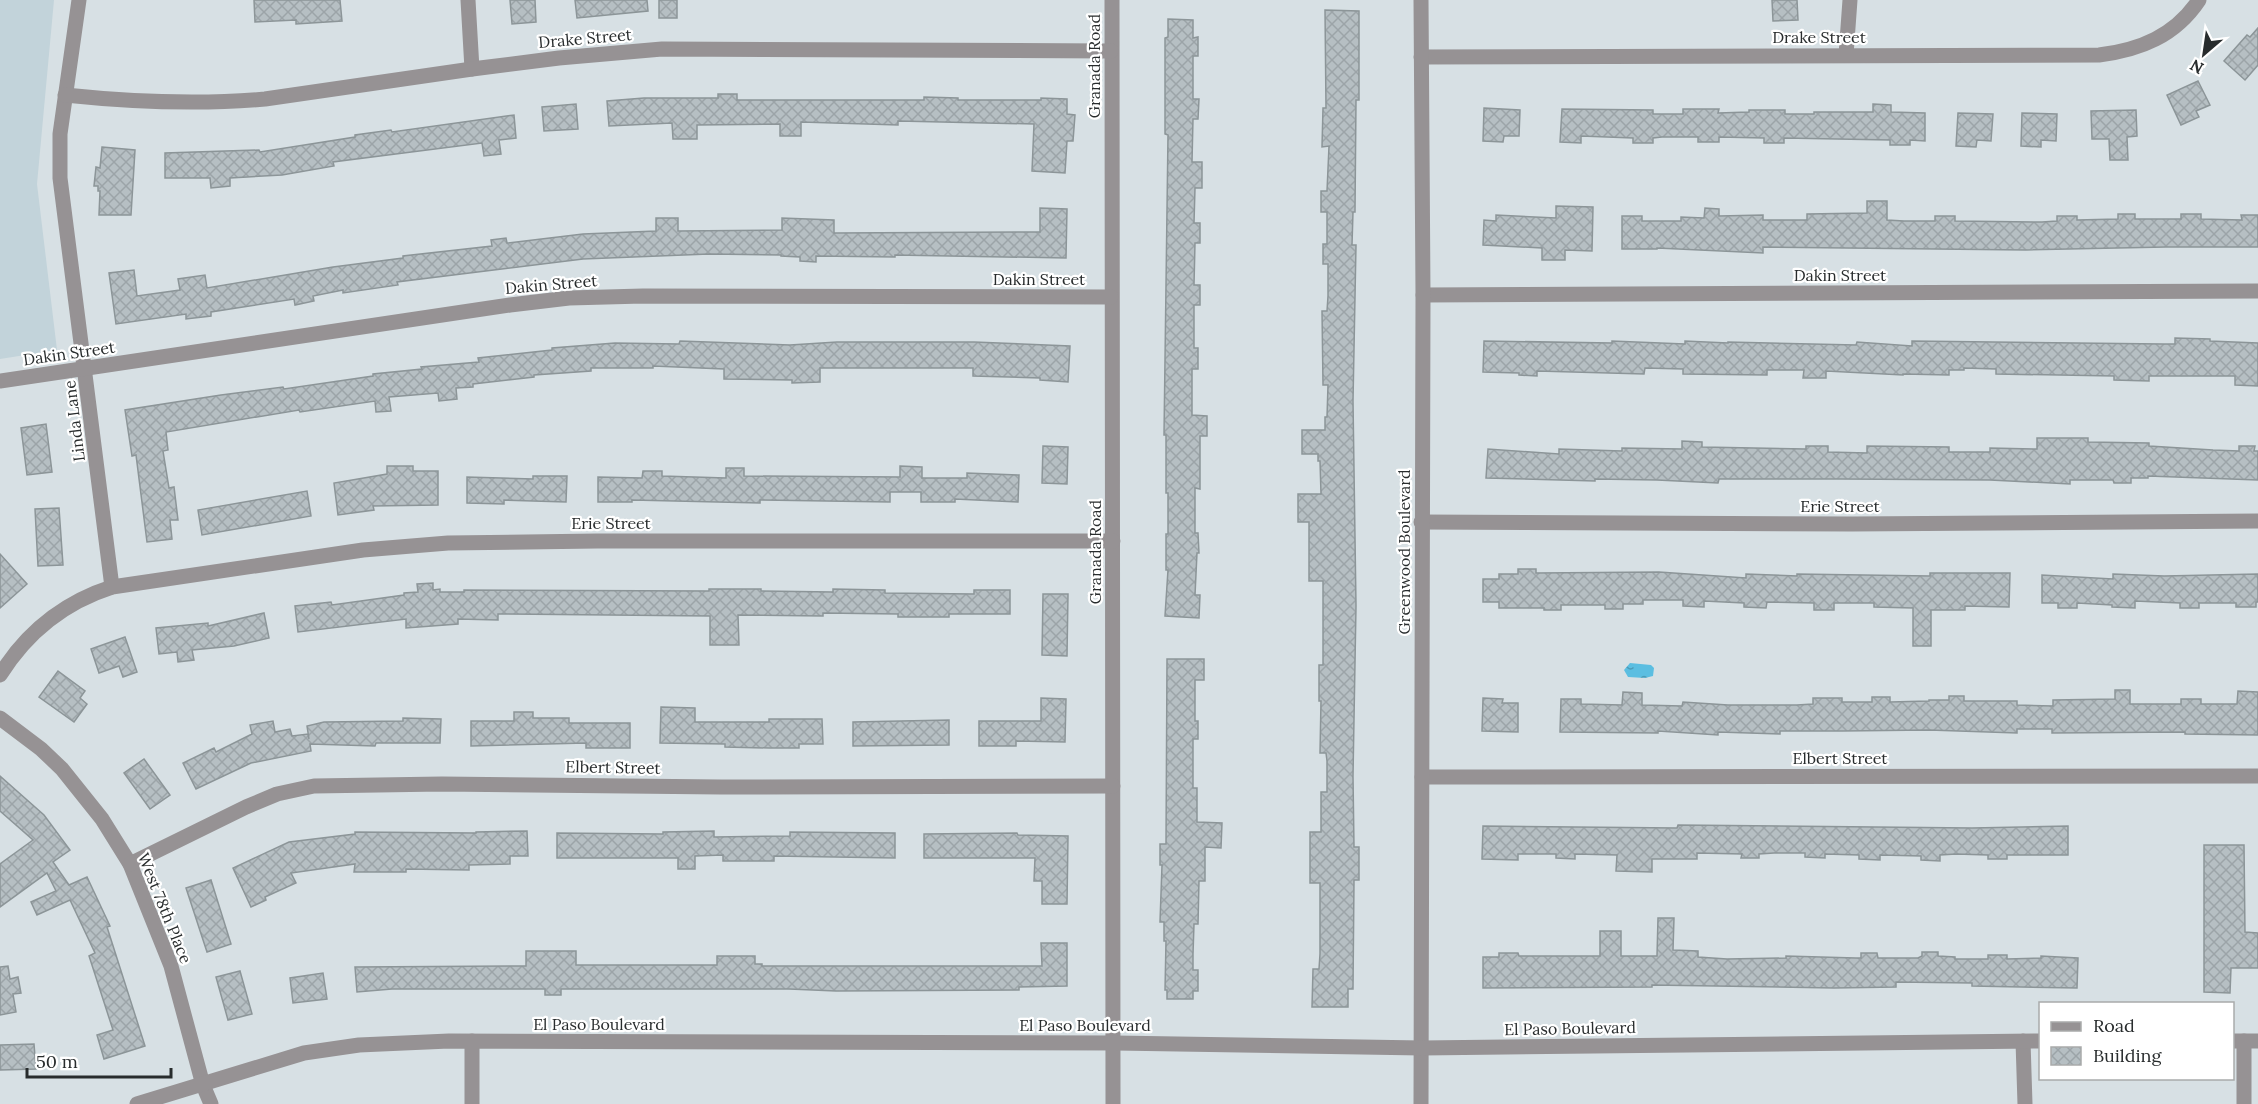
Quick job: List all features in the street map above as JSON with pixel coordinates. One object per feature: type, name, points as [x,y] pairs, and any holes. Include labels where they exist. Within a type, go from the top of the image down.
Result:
[{"type":"street","name":"Linda Lane","points":[[79,0],[60,134],[60,178],[112,587]]},
{"type":"street","points":[[468,0],[472,69]]},
{"type":"street","name":"Granada Road","points":[[1112,0],[1111,297],[1115,1043],[1113,1104]]},
{"type":"street","name":"Greenwood Boulevard","points":[[1421,0],[1423,295],[1421,1104]]},
{"type":"street","points":[[1846,55],[1850,0]]},
{"type":"street","name":"Drake Street","points":[[1421,57],[1846,55],[2051,57],[2118,53],[2149,44],[2165,35],[2176,27],[2199,0]]},
{"type":"street","name":"Drake Street","points":[[65,95],[123,101],[201,104],[231,102],[559,58],[662,49],[1111,51]]},
{"type":"street","name":"Dakin Street","points":[[1423,295],[2258,291]]},
{"type":"street","name":"Dakin Street","points":[[0,381],[569,298],[643,296],[1111,297]]},
{"type":"street","name":"Erie Street","points":[[1421,522],[1852,524],[2258,521]]},
{"type":"street","name":"Erie Street","points":[[112,587],[363,550],[448,543],[1113,541]]},
{"type":"street","points":[[0,675],[13,654],[42,624],[68,606],[95,592],[112,587]]},
{"type":"street","name":"West 78th Place","points":[[0,718],[62,769],[96,812],[130,864],[171,966],[203,1085],[211,1104]]},
{"type":"street","name":"Elbert Street","points":[[1422,777],[2258,776]]},
{"type":"street","name":"Elbert Street","points":[[130,864],[246,807],[277,794],[314,786],[453,784],[1113,786]]},
{"type":"street","points":[[472,1041],[472,1104]]},
{"type":"street","name":"El Paso Boulevard","points":[[137,1104],[304,1053],[359,1045],[472,1041],[1115,1043],[1422,1048],[2039,1041]]},
{"type":"street","points":[[2023,1041],[2025,1104]]},
{"type":"street","points":[[2244,1104],[2245,1041]]},
{"type":"shaded area","points":[[0,0],[54,0],[37,184],[57,350],[0,359]]},
{"type":"water","points":[[1630,663],[1651,665],[1654,668],[1653,676],[1628,677],[1624,670]]},
{"type":"building","points":[[254,0],[340,0],[342,21],[296,24],[296,20],[255,22]]},
{"type":"building","points":[[510,0],[535,0],[536,22],[512,24]]},
{"type":"building","points":[[575,0],[647,0],[648,11],[577,18]]},
{"type":"building","points":[[659,0],[677,0],[677,18],[659,18]]},
{"type":"building","points":[[1772,0],[1797,0],[1798,20],[1773,21]]},
{"type":"building","points":[[1325,10],[1359,11],[1359,100],[1356,100],[1355,212],[1353,212],[1352,245],[1356,245],[1353,401],[1356,606],[1353,776],[1354,847],[1359,847],[1359,880],[1354,880],[1353,989],[1348,989],[1348,1007],[1312,1007],[1313,969],[1319,969],[1320,954],[1320,883],[1310,883],[1310,832],[1321,832],[1321,792],[1327,792],[1326,753],[1320,753],[1321,701],[1319,701],[1319,665],[1323,665],[1323,581],[1309,581],[1309,522],[1298,522],[1298,494],[1321,494],[1318,454],[1302,454],[1302,430],[1325,430],[1325,417],[1327,417],[1328,385],[1323,385],[1322,311],[1327,311],[1328,296],[1328,264],[1323,264],[1323,244],[1327,244],[1327,212],[1321,212],[1321,191],[1327,191],[1329,146],[1322,147],[1323,108],[1326,108]]},
{"type":"building","points":[[1168,19],[1193,20],[1193,38],[1198,37],[1198,56],[1193,56],[1193,99],[1199,99],[1198,119],[1193,119],[1192,162],[1202,162],[1202,188],[1195,188],[1194,223],[1200,223],[1200,243],[1195,243],[1194,285],[1200,285],[1200,305],[1194,305],[1194,348],[1198,348],[1198,369],[1192,369],[1192,415],[1207,416],[1207,436],[1200,436],[1200,489],[1195,488],[1195,533],[1198,533],[1199,553],[1197,553],[1195,595],[1200,595],[1199,618],[1165,616],[1168,570],[1166,570],[1166,534],[1168,534],[1168,493],[1166,493],[1166,435],[1164,435],[1168,135],[1165,134],[1165,38],[1168,37]]},
{"type":"building","points":[[2258,28],[2258,65],[2245,80],[2224,61],[2247,35],[2250,37]]},
{"type":"building","points":[[2198,81],[2210,105],[2196,111],[2199,117],[2181,125],[2167,95]]},
{"type":"building","points":[[718,94],[737,94],[737,100],[924,100],[924,97],[958,98],[958,100],[1067,99],[1067,114],[1075,115],[1073,141],[1067,141],[1065,173],[1032,171],[1034,124],[898,121],[898,125],[801,122],[801,136],[780,136],[780,124],[697,125],[697,139],[673,139],[672,123],[609,126],[607,101],[644,98],[718,98]]},
{"type":"building","points":[[576,104],[578,129],[544,131],[542,107]]},
{"type":"building","points":[[1873,104],[1891,105],[1891,112],[1925,113],[1925,141],[1910,140],[1910,145],[1890,145],[1890,140],[1784,138],[1784,143],[1764,143],[1764,138],[1719,137],[1719,142],[1698,142],[1698,137],[1662,137],[1653,138],[1653,143],[1633,143],[1633,138],[1581,136],[1581,143],[1560,142],[1562,109],[1653,110],[1653,114],[1683,114],[1683,109],[1719,109],[1718,113],[1785,110],[1785,114],[1814,114],[1814,112],[1873,112]]},
{"type":"building","points":[[1484,108],[1520,110],[1519,136],[1504,136],[1503,142],[1483,141]]},
{"type":"building","points":[[2136,110],[2137,136],[2127,137],[2128,160],[2110,160],[2109,139],[2092,139],[2091,111]]},
{"type":"building","points":[[1958,113],[1993,114],[1991,141],[1977,140],[1976,147],[1956,146]]},
{"type":"building","points":[[2022,113],[2057,114],[2056,141],[2041,140],[2041,147],[2021,146]]},
{"type":"building","points":[[514,115],[516,138],[499,140],[501,154],[484,156],[482,143],[333,162],[334,166],[282,175],[230,178],[230,186],[211,188],[210,178],[165,178],[165,153],[259,150],[260,152],[355,137],[355,135]]},
{"type":"building","points":[[102,147],[135,150],[131,215],[99,215],[100,191],[98,191],[98,186],[94,186],[96,167],[100,168]]},
{"type":"building","points":[[1867,201],[1887,201],[1887,220],[1904,221],[1935,221],[1935,216],[1955,216],[1955,221],[2042,222],[2057,221],[2057,216],[2077,216],[2077,220],[2118,219],[2118,214],[2135,214],[2135,219],[2181,219],[2181,214],[2201,214],[2201,219],[2242,220],[2241,215],[2258,215],[2258,247],[2026,250],[1763,247],[1763,253],[1657,248],[1622,249],[1622,216],[1642,216],[1642,221],[1681,221],[1681,217],[1704,218],[1705,208],[1719,209],[1719,216],[1763,215],[1763,220],[1807,220],[1807,214],[1867,213]]},
{"type":"building","points":[[1556,206],[1593,207],[1592,251],[1565,250],[1565,260],[1542,260],[1542,248],[1483,245],[1484,220],[1496,221],[1496,215],[1556,218]]},
{"type":"building","points":[[1040,208],[1067,209],[1066,258],[816,256],[816,262],[800,261],[800,257],[781,255],[709,254],[583,259],[397,282],[398,285],[343,293],[343,290],[313,296],[314,301],[295,305],[294,299],[211,312],[211,316],[186,319],[186,314],[116,324],[109,273],[134,270],[137,296],[180,290],[178,279],[205,275],[207,288],[403,258],[403,256],[492,246],[491,240],[506,238],[507,243],[583,234],[656,231],[656,218],[678,218],[678,231],[782,230],[782,218],[834,220],[834,233],[1040,232]]},
{"type":"building","points":[[2175,338],[2258,343],[2258,386],[2235,385],[2235,376],[2149,376],[2149,381],[2114,380],[2114,376],[1996,374],[1996,369],[1964,368],[1964,370],[1949,370],[1949,375],[1826,371],[1826,378],[1803,378],[1804,370],[1767,370],[1767,375],[1683,374],[1683,369],[1645,368],[1644,374],[1537,371],[1537,376],[1483,372],[1484,341],[1612,343],[1612,341],[1685,344],[1685,341],[1856,345],[1857,342],[1912,346],[1912,341],[2175,344]]},
{"type":"building","points":[[680,341],[790,345],[837,342],[974,342],[1070,346],[1068,382],[1040,380],[1040,378],[973,376],[973,368],[820,368],[820,382],[792,383],[792,380],[724,379],[724,369],[653,366],[653,368],[591,368],[591,371],[534,375],[534,377],[473,384],[473,387],[456,388],[457,399],[439,401],[438,393],[389,397],[391,411],[376,412],[375,401],[300,412],[299,410],[166,432],[168,450],[163,451],[169,488],[174,487],[178,520],[170,520],[172,539],[147,542],[136,455],[132,456],[125,410],[422,369],[421,367],[479,362],[478,358],[552,350],[552,348],[615,343],[679,344]]},
{"type":"building","points":[[46,424],[52,472],[27,475],[21,428]]},
{"type":"building","points":[[2037,438],[2088,438],[2088,442],[2149,443],[2149,446],[2239,451],[2239,446],[2255,446],[2254,451],[2258,451],[2258,480],[2148,476],[2148,478],[2131,478],[2131,483],[2114,483],[2113,480],[2070,480],[2070,484],[1990,480],[1719,479],[1718,483],[1486,478],[1488,449],[1559,454],[1559,449],[1622,451],[1622,448],[1682,449],[1682,441],[1702,442],[1702,447],[1806,449],[1806,446],[1828,446],[1828,452],[1867,453],[1867,446],[1949,447],[1949,452],[1990,452],[1990,448],[2037,449]]},
{"type":"building","points":[[1043,446],[1068,447],[1067,484],[1042,483]]},
{"type":"building","points":[[387,466],[413,466],[413,471],[438,471],[438,505],[373,506],[374,510],[338,515],[334,483],[387,474]]},
{"type":"building","points":[[900,466],[922,467],[922,478],[967,478],[967,473],[1019,475],[1018,502],[955,499],[955,502],[921,502],[921,492],[890,492],[890,502],[760,500],[760,503],[632,500],[632,502],[598,502],[598,477],[642,478],[643,471],[662,471],[662,476],[726,478],[726,468],[744,468],[744,476],[900,477]]},
{"type":"building","points":[[533,476],[567,476],[566,502],[504,500],[504,504],[467,503],[467,477],[533,479]]},
{"type":"building","points":[[307,491],[311,516],[202,535],[198,510]]},
{"type":"building","points":[[59,508],[63,565],[38,566],[35,509]]},
{"type":"building","points":[[0,554],[27,584],[0,608]]},
{"type":"building","points":[[1518,569],[1536,569],[1536,573],[1659,572],[1746,578],[1746,574],[1930,576],[1930,573],[2010,573],[2009,607],[1965,606],[1965,610],[1931,610],[1931,646],[1913,646],[1913,608],[1874,607],[1874,603],[1834,603],[1834,610],[1814,610],[1814,603],[1767,602],[1766,608],[1744,607],[1744,603],[1704,601],[1704,607],[1683,606],[1683,600],[1643,600],[1643,604],[1623,604],[1623,609],[1605,609],[1605,605],[1561,605],[1561,610],[1544,610],[1544,608],[1499,608],[1499,602],[1483,602],[1483,579],[1499,579],[1499,574],[1518,574]]},
{"type":"building","points":[[2113,574],[2164,576],[2258,574],[2258,602],[2256,602],[2256,607],[2236,607],[2236,603],[2199,603],[2199,608],[2180,608],[2180,603],[2135,601],[2135,608],[2077,603],[2077,608],[2058,608],[2058,603],[2042,603],[2042,575],[2113,579]]},
{"type":"building","points":[[433,583],[433,590],[440,589],[440,592],[761,589],[761,591],[833,592],[833,589],[885,590],[885,593],[974,594],[974,590],[1010,590],[1010,614],[949,614],[949,617],[823,613],[823,616],[738,615],[739,645],[710,645],[710,616],[498,614],[498,620],[458,619],[458,624],[406,628],[406,619],[298,632],[295,606],[331,602],[332,605],[404,595],[404,593],[418,592],[417,584]]},
{"type":"building","points":[[1043,594],[1068,594],[1067,656],[1042,655]]},
{"type":"building","points":[[264,613],[269,638],[234,646],[192,650],[194,660],[178,662],[177,652],[159,654],[156,628],[208,623],[208,626]]},
{"type":"building","points":[[125,637],[137,672],[123,677],[119,666],[99,673],[91,649]]},
{"type":"building","points":[[1167,659],[1204,659],[1204,680],[1195,680],[1195,721],[1198,721],[1198,739],[1193,739],[1193,788],[1197,788],[1197,822],[1222,823],[1221,848],[1205,847],[1205,881],[1199,881],[1198,924],[1194,924],[1193,954],[1193,970],[1198,970],[1198,991],[1193,991],[1193,999],[1167,999],[1167,990],[1165,990],[1166,941],[1164,941],[1164,922],[1160,922],[1162,865],[1160,865],[1160,844],[1166,844]]},
{"type":"building","points":[[58,671],[85,691],[80,698],[87,704],[74,722],[39,697]]},
{"type":"building","points":[[2115,690],[2130,690],[2130,704],[2181,704],[2181,699],[2201,699],[2201,704],[2237,704],[2238,691],[2258,692],[2258,735],[2185,734],[2185,732],[2052,733],[2052,729],[2017,729],[2017,733],[1929,730],[1780,731],[1780,734],[1718,732],[1718,735],[1658,731],[1658,733],[1560,732],[1561,699],[1581,699],[1581,704],[1622,705],[1623,692],[1642,693],[1642,705],[1682,706],[1683,702],[1728,705],[1797,705],[1813,704],[1813,698],[1842,698],[1842,702],[1872,702],[1872,697],[1890,697],[1890,702],[1949,700],[1949,696],[1964,696],[1964,701],[2017,701],[2017,705],[2053,706],[2053,700],[2115,699]]},
{"type":"building","points":[[1041,698],[1066,699],[1065,742],[1016,741],[1016,746],[979,746],[979,721],[1041,721]]},
{"type":"building","points":[[1483,698],[1503,699],[1502,703],[1518,703],[1518,732],[1482,731]]},
{"type":"building","points":[[661,707],[695,708],[695,722],[822,719],[823,744],[799,744],[799,748],[769,748],[725,747],[725,744],[660,743]]},
{"type":"building","points":[[514,712],[533,712],[533,718],[569,718],[569,723],[630,723],[630,748],[586,748],[586,743],[471,746],[471,721],[514,721]]},
{"type":"building","points":[[403,718],[441,719],[440,743],[376,743],[375,746],[310,744],[311,751],[251,763],[196,789],[183,763],[214,748],[216,752],[252,734],[250,725],[273,721],[275,732],[290,729],[292,736],[308,734],[309,739],[307,726],[324,722],[403,721]]},
{"type":"building","points":[[949,720],[949,745],[853,746],[853,722]]},
{"type":"building","points":[[144,759],[170,795],[150,809],[124,773]]},
{"type":"building","points":[[0,776],[44,815],[70,850],[53,862],[69,885],[87,877],[110,926],[107,927],[145,1046],[104,1059],[97,1035],[113,1030],[89,956],[95,953],[70,900],[37,915],[31,902],[56,891],[47,873],[0,907],[0,864],[33,840],[0,811]]},
{"type":"building","points":[[1678,825],[1972,828],[2068,826],[2068,855],[2007,855],[2007,859],[1988,859],[1988,855],[1956,854],[1940,855],[1940,861],[1921,860],[1921,856],[1880,855],[1880,860],[1859,859],[1859,855],[1825,854],[1825,858],[1805,857],[1805,853],[1774,853],[1759,854],[1759,858],[1741,858],[1742,854],[1697,853],[1697,859],[1652,859],[1652,872],[1616,871],[1617,855],[1575,854],[1575,859],[1556,858],[1556,854],[1518,854],[1518,860],[1482,859],[1483,826],[1677,828]]},
{"type":"building","points":[[527,831],[528,856],[510,856],[510,864],[469,865],[469,870],[406,869],[406,872],[354,872],[355,864],[291,873],[296,883],[265,897],[266,900],[251,907],[233,868],[289,842],[355,834],[355,832]]},
{"type":"building","points":[[714,831],[714,837],[790,836],[790,832],[895,833],[895,858],[774,856],[774,861],[723,861],[723,855],[695,856],[695,869],[678,869],[678,858],[557,858],[557,833],[663,834],[663,832]]},
{"type":"building","points":[[1017,833],[1018,835],[1068,836],[1067,904],[1042,904],[1042,881],[1034,881],[1035,858],[924,858],[924,834]]},
{"type":"building","points":[[2204,845],[2244,845],[2245,932],[2258,933],[2258,968],[2231,968],[2230,993],[2204,992]]},
{"type":"building","points":[[211,880],[231,944],[207,952],[186,888]]},
{"type":"building","points":[[1658,918],[1674,918],[1673,950],[1698,951],[1698,957],[1727,959],[1786,958],[1786,956],[1861,958],[1861,953],[1877,953],[1878,958],[1918,958],[1922,956],[1922,952],[1938,952],[1938,956],[1955,957],[1955,959],[1988,959],[1988,955],[2007,955],[2007,959],[2041,958],[2041,956],[2078,958],[2077,988],[1896,982],[1896,987],[1834,988],[1652,985],[1652,987],[1483,988],[1483,957],[1499,957],[1499,953],[1518,953],[1519,956],[1600,956],[1600,931],[1621,931],[1621,956],[1657,956]]},
{"type":"building","points":[[1041,943],[1067,943],[1067,986],[1019,987],[1019,990],[561,989],[561,995],[545,995],[545,989],[392,989],[357,992],[355,967],[526,966],[526,951],[576,951],[576,965],[717,965],[717,956],[755,956],[755,964],[762,964],[762,966],[1042,966]]},
{"type":"building","points":[[8,966],[10,979],[18,977],[21,993],[13,994],[16,1012],[0,1015],[0,967]]},
{"type":"building","points":[[240,971],[252,1014],[228,1020],[216,977]]},
{"type":"building","points":[[323,973],[327,999],[293,1003],[290,978]]},
{"type":"building","points":[[34,1044],[36,1069],[0,1070],[0,1045]]}]
